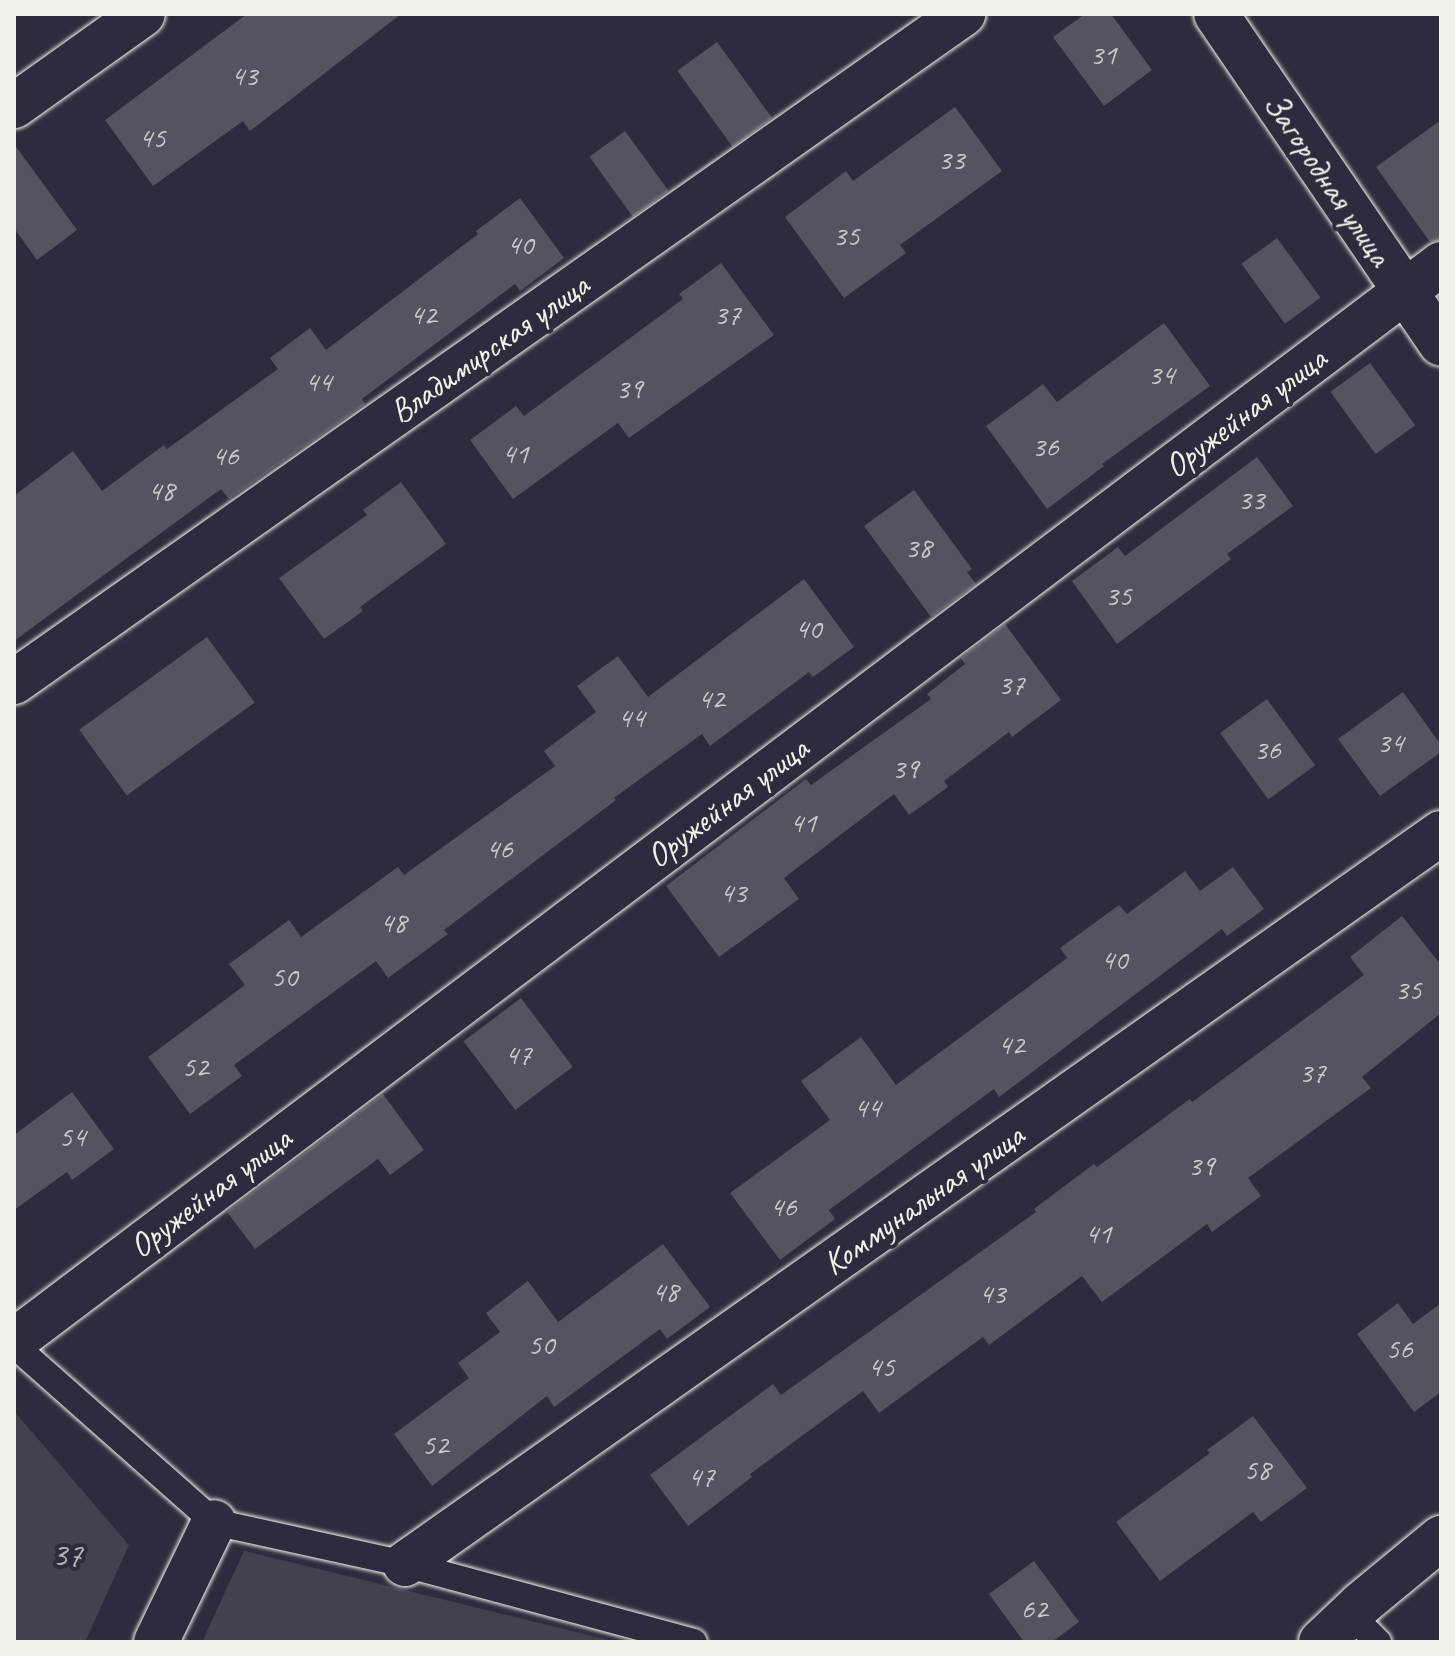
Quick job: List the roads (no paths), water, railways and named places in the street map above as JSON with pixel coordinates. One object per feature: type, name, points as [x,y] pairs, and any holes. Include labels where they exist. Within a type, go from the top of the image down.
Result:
[{"type":"street","points":[[14,106],[143,14]]},
{"type":"street","name":"Владимирская улица","points":[[14,682],[963,14]]},
{"type":"street","name":"Загородная улица","points":[[1216,14],[1441,344]]},
{"type":"street","name":"Оружейная улица","points":[[14,1343],[1441,264]]},
{"type":"street","name":"Коммунальная улица","points":[[405,1564],[1441,833]]},
{"type":"street","points":[[156,1642],[214,1522]]},
{"type":"street","points":[[1349,1633],[1441,1538]]},
{"type":"lane","points":[[14,1343],[214,1522],[405,1564],[694,1642]]},
{"type":"park label","name":"37","points":[[67,1555]]}]
